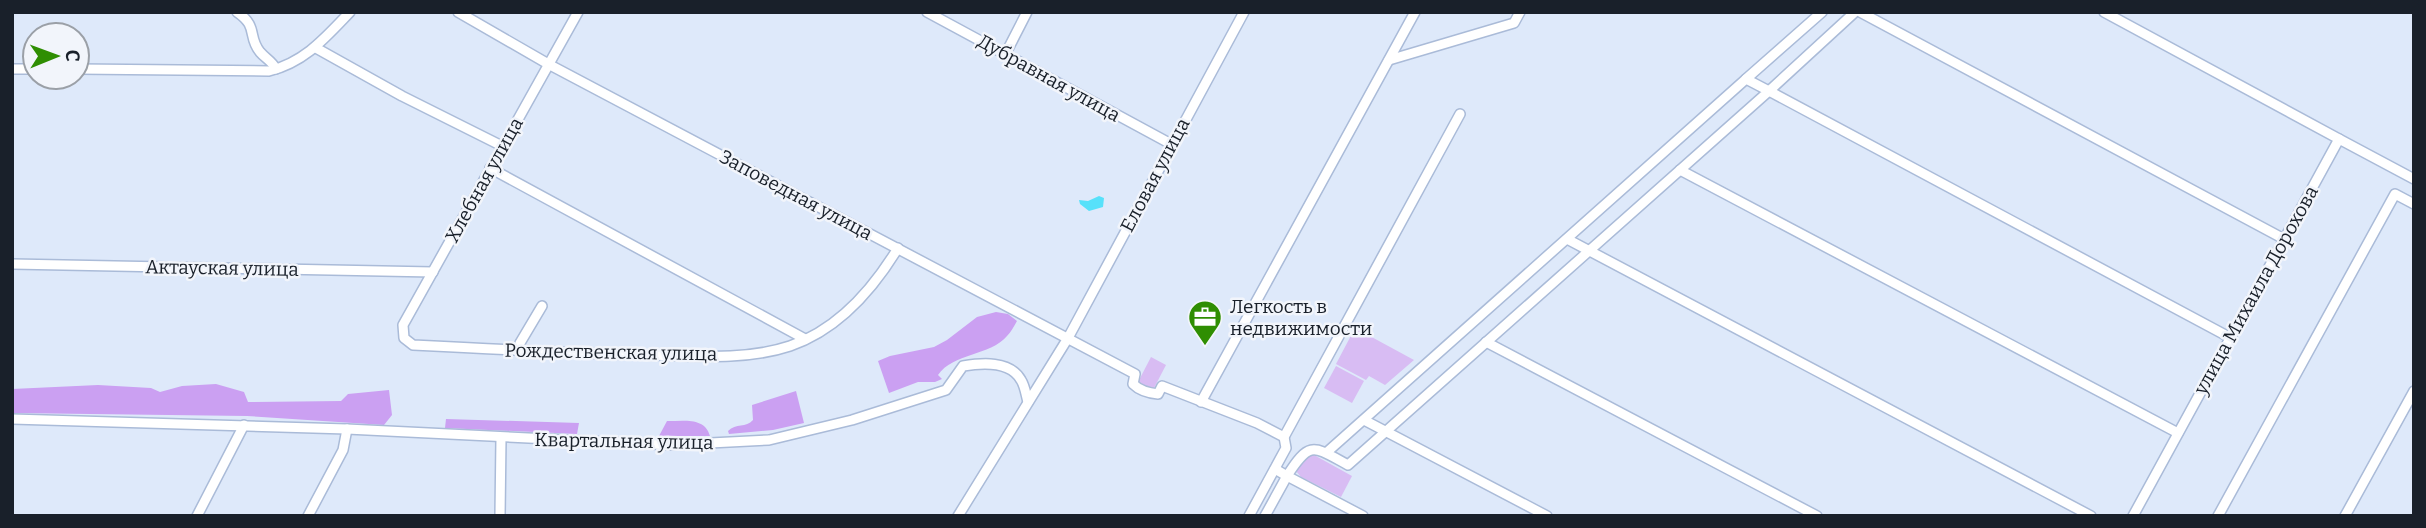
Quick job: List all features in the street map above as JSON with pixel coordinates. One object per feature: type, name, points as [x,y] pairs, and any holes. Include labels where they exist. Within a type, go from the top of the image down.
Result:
[{"type":"street","points":[[237,12],[248,19],[254,43],[276,69]]},
{"type":"street","points":[[91,69],[276,69],[303,58],[316,48],[350,12]]},
{"type":"street","name":"Заповедная улица","points":[[458,12],[550,65],[1135,374],[1133,384],[1148,393],[1157,394],[1162,386],[1201,402]]},
{"type":"street","name":"Хлебная улица","points":[[413,345],[404,338],[403,325],[578,12]]},
{"type":"street","name":"Дубравная улица","points":[[927,12],[1171,144]]},
{"type":"street","points":[[1006,53],[1027,12]]},
{"type":"street","name":"Еловая улица","points":[[958,516],[1068,338],[1244,12]]},
{"type":"street","points":[[1284,437],[1257,423],[1201,402],[1415,12]]},
{"type":"street","points":[[1389,60],[1514,23],[1520,12]]},
{"type":"street","points":[[1326,453],[1822,12]]},
{"type":"street","points":[[1265,516],[1301,454],[1307,449],[1326,453],[1348,465],[1858,12],[2284,239]]},
{"type":"street","points":[[2104,12],[2414,179]]},
{"type":"street","points":[[316,48],[402,96],[502,146]]},
{"type":"street","points":[[1746,79],[2230,337]]},
{"type":"street","points":[[1249,516],[1286,448],[1284,437],[1460,114]]},
{"type":"street","name":"улица Михаила Дорохова","points":[[2133,516],[2339,139]]},
{"type":"street","points":[[490,169],[805,340]]},
{"type":"street","points":[[1680,170],[2178,433]]},
{"type":"street","points":[[2218,516],[2395,194],[2414,204]]},
{"type":"street","points":[[1567,239],[2091,516]]},
{"type":"street","name":"Рождественская улица","points":[[413,345],[693,356],[768,352],[805,340],[857,302],[879,279],[898,248]]},
{"type":"street","name":"Актауская улица","points":[[12,264],[433,272]]},
{"type":"street","points":[[520,350],[520,343],[542,306]]},
{"type":"street","points":[[1486,342],[1817,516]]},
{"type":"street","name":"Квартальная улица","points":[[347,429],[671,445],[769,440],[852,420],[946,390],[963,366],[982,363],[1009,368],[1021,378],[1028,402]]},
{"type":"street","points":[[2345,516],[2414,391]]},
{"type":"street","points":[[12,419],[347,429],[342,450],[308,516]]},
{"type":"street","points":[[1364,420],[1547,516]]},
{"type":"street","points":[[197,516],[244,425]]},
{"type":"street","points":[[500,516],[501,438]]},
{"type":"street","points":[[1275,469],[1363,516]]},
{"type":"shaded area","points":[[996,312],[1008,314],[1017,321],[1000,343],[953,362],[938,375],[942,379],[935,382],[918,382],[889,393],[878,361],[934,347],[977,317]]},
{"type":"shaded area","points":[[1355,328],[1414,360],[1385,385],[1369,376],[1366,380],[1336,364]]},
{"type":"shaded area","points":[[1151,357],[1166,365],[1153,390],[1138,382]]},
{"type":"shaded area","points":[[1336,366],[1364,381],[1352,403],[1324,388]]},
{"type":"shaded area","points":[[216,384],[244,392],[248,402],[341,401],[348,394],[389,390],[392,415],[384,425],[247,416],[12,413],[12,389],[98,385],[151,388],[160,392],[182,386]]},
{"type":"shaded area","points":[[796,391],[804,423],[773,430],[729,434],[728,431],[734,427],[753,420],[752,405]]},
{"type":"shaded area","points":[[446,419],[579,423],[577,434],[445,428]]},
{"type":"shaded area","points":[[667,421],[699,423],[710,436],[659,436]]},
{"type":"shaded area","points":[[1314,455],[1352,476],[1341,497],[1301,477],[1296,471],[1304,456]]},
{"type":"water","points":[[1099,196],[1104,198],[1103,207],[1089,211],[1080,204],[1079,200],[1088,201]]},
{"type":"place","name":"Легкость в недвижимости","points":[[1205,347]]}]
